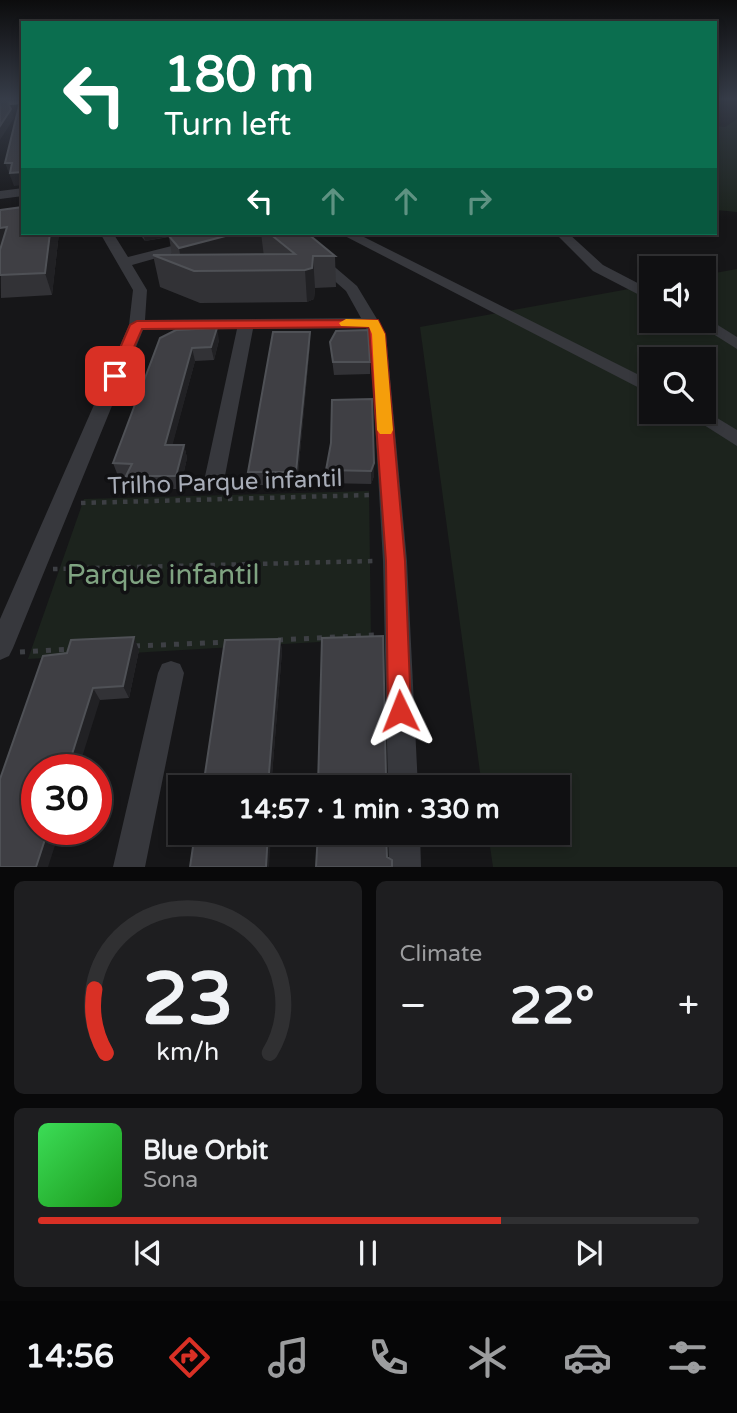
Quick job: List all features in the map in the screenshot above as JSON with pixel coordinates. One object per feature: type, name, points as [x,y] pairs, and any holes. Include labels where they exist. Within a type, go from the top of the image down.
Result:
[{"type":"street","points":[[0,195],[21,192]]},
{"type":"street","points":[[7,650],[33,570],[137,325],[140,290],[108,235]]},
{"type":"street","points":[[126,262],[230,235]]},
{"type":"street","points":[[289,235],[352,289],[379,334],[395,561],[402,775]]},
{"type":"street","points":[[350,235],[639,382]]},
{"type":"street","points":[[563,235],[598,268],[639,290]]},
{"type":"street","points":[[137,325],[374,323]]},
{"type":"street","points":[[214,481],[246,325]]},
{"type":"street","points":[[716,331],[737,344]]},
{"type":"street","points":[[712,424],[737,439]]},
{"type":"street","points":[[129,867],[171,673]]},
{"type":"street","points":[[404,845],[405,867]]},
{"type":"path","name":"Trilho Parque infantil","points":[[61,504],[390,494]]},
{"type":"path","points":[[33,570],[395,561]]},
{"type":"path","points":[[274,640],[397,634]]},
{"type":"path","points":[[123,647],[233,642]]},
{"type":"path","points":[[7,650],[82,649]]},
{"type":"green space","points":[[717,138],[737,138],[737,212],[717,210]]},
{"type":"green space","points":[[737,269],[737,867],[493,867],[490,845],[570,845],[570,775],[480,775],[420,327],[639,287],[639,333],[716,333],[716,273]]},
{"type":"green space","name":"Parque infantil","points":[[369,491],[371,639],[28,659],[84,499]]},
{"type":"building","points":[[11,138],[21,138],[21,172],[10,173],[12,163],[5,163]]},
{"type":"building","points":[[21,207],[21,235],[50,235],[45,273],[0,275],[0,250],[7,227],[0,228],[0,210]]},
{"type":"building","points":[[168,235],[229,235],[179,248]]},
{"type":"building","points":[[271,235],[309,235],[335,256],[313,256],[312,268],[305,270],[194,271],[153,255],[295,254]]},
{"type":"building","points":[[217,328],[211,347],[192,348],[165,445],[184,445],[176,476],[126,476],[132,464],[113,463],[160,338],[176,330]]},
{"type":"building","points":[[368,330],[370,362],[333,362],[330,342],[336,331]]},
{"type":"building","points":[[273,332],[310,332],[296,472],[248,472]]},
{"type":"building","points":[[372,399],[374,463],[371,471],[326,470],[331,443],[332,400]]},
{"type":"building","points":[[383,636],[386,775],[318,775],[322,638]]},
{"type":"building","points":[[134,637],[123,686],[93,688],[72,754],[21,754],[21,845],[43,845],[36,867],[0,867],[0,779],[43,656],[67,653],[71,640]]},
{"type":"building","points":[[280,639],[269,775],[205,775],[225,640]]},
{"type":"building","points":[[193,845],[267,845],[266,867],[190,867]]},
{"type":"building","points":[[317,845],[386,845],[387,857],[392,860],[392,867],[316,867]]},
{"type":"slow traffic","points":[[346,323],[374,323],[379,334],[385,430]]},
{"type":"route","points":[[115,376],[137,325],[374,323],[379,334],[395,561],[400,711]]}]
